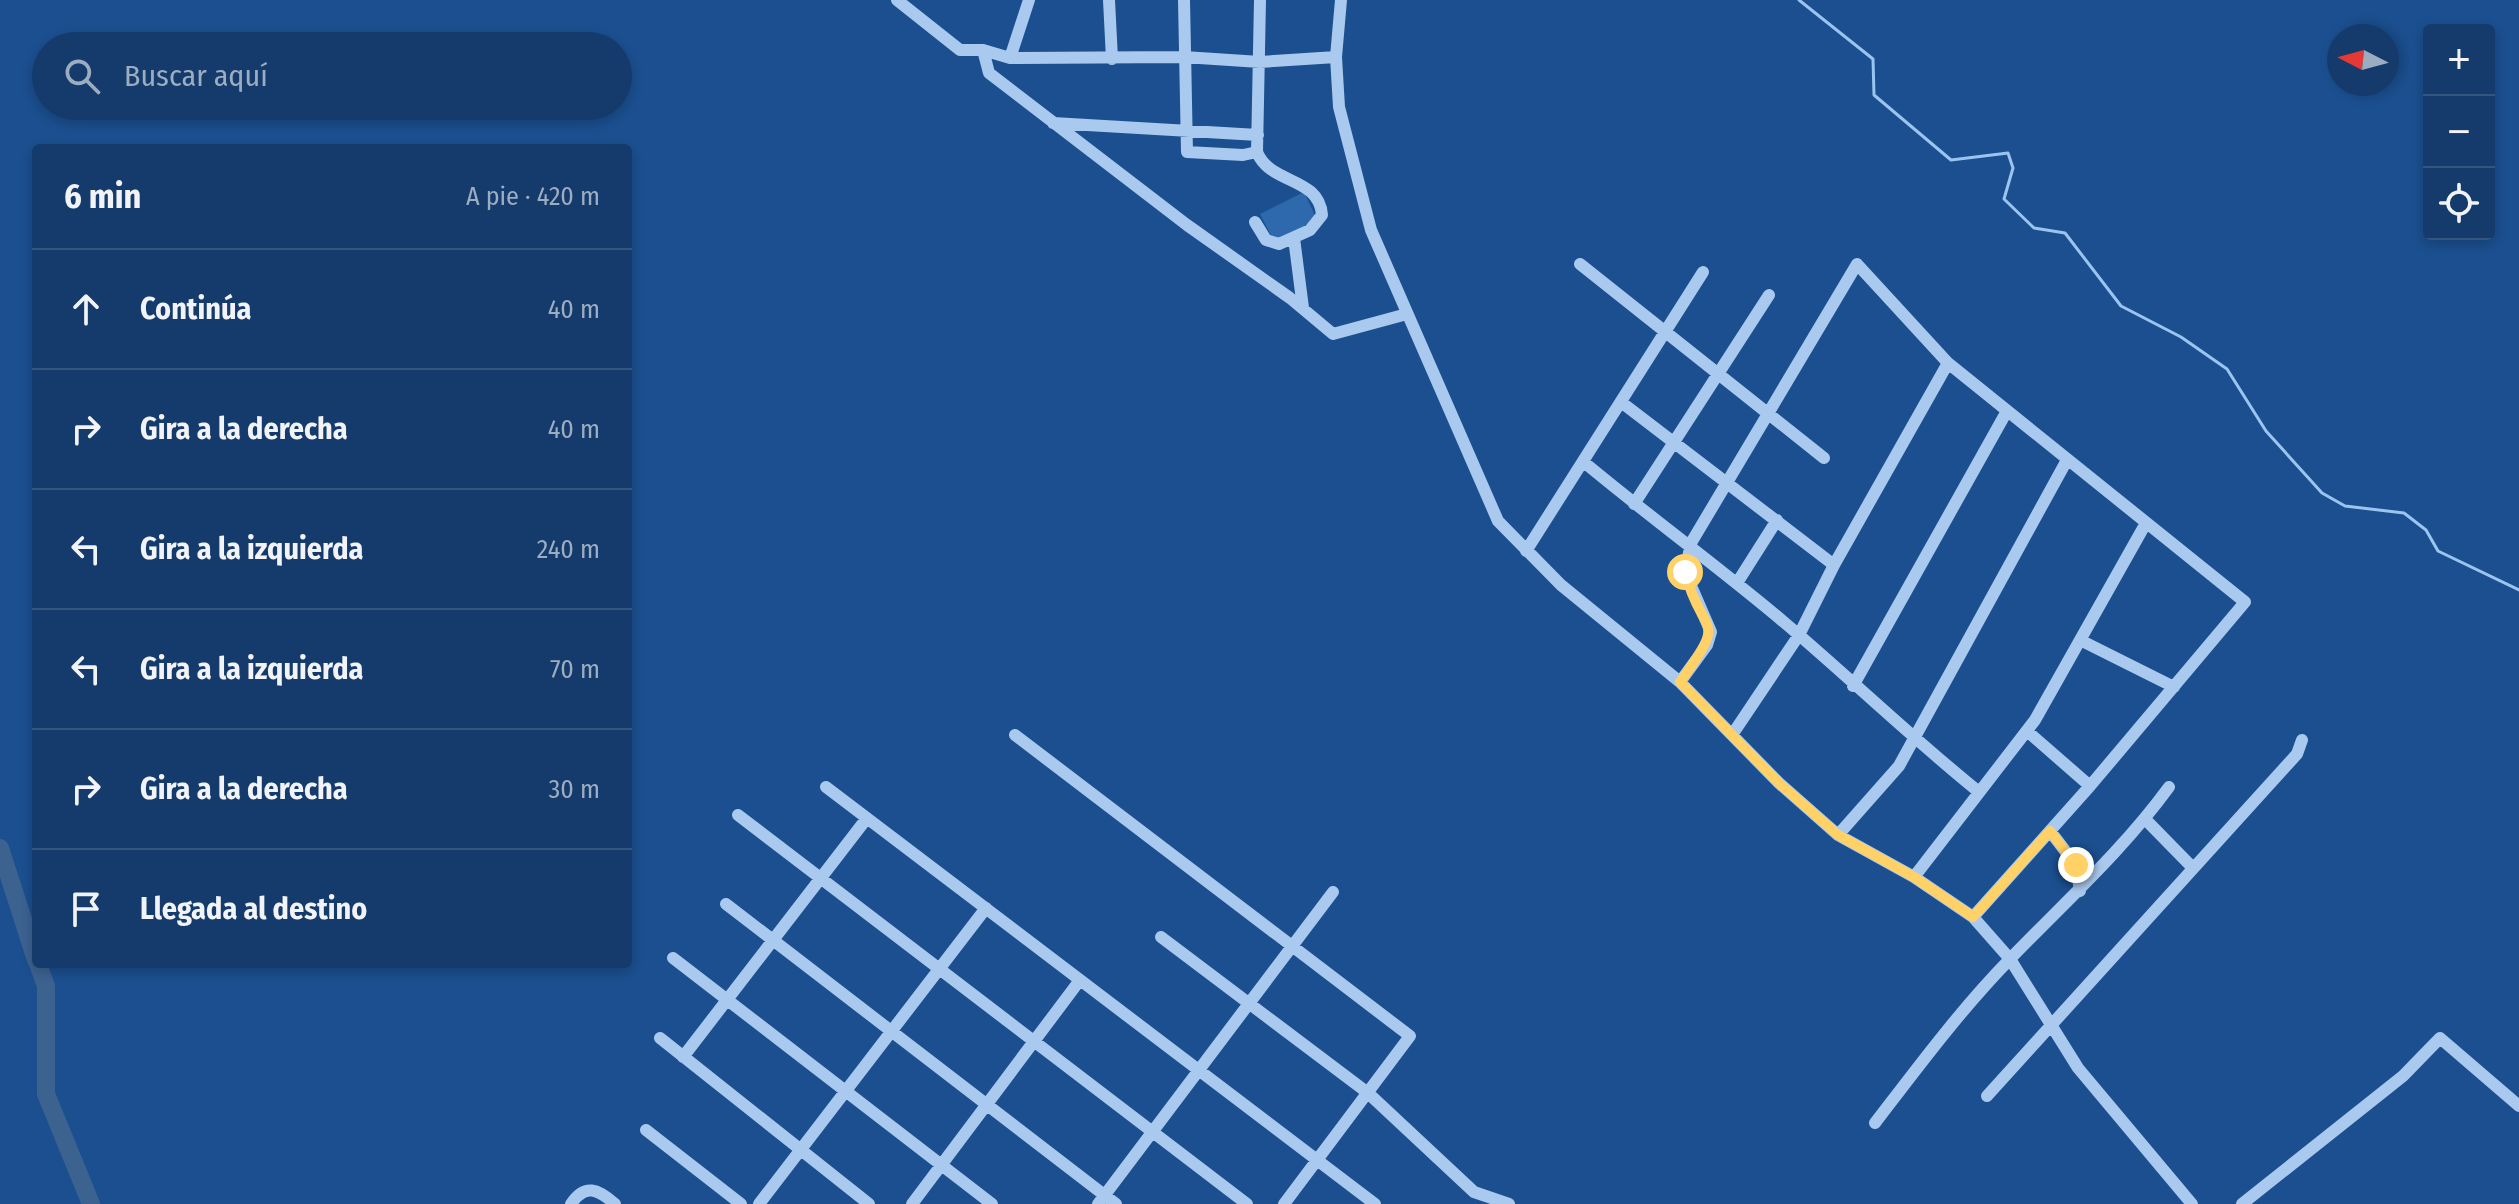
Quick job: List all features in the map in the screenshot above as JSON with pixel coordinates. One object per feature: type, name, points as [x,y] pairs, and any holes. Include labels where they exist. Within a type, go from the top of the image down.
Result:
[{"type":"street","points":[[1010,58],[1029,0]]},
{"type":"street","points":[[1109,0],[1112,59]]},
{"type":"street","points":[[1184,0],[1187,152],[1243,155],[1257,152]]},
{"type":"street","points":[[1255,222],[1270,242],[1279,244],[1320,222],[1320,201],[1312,190],[1270,167],[1257,152],[1260,0]]},
{"type":"street","points":[[1341,0],[1336,57],[1339,107],[1371,230],[1498,521],[1561,585],[1680,682],[1779,783],[1838,835],[1914,877],[1973,917],[2010,959],[2078,1068],[2192,1204]]},
{"type":"street","points":[[902,1],[960,50],[983,50],[1010,58],[1184,57],[1260,62],[1336,57]]},
{"type":"street","points":[[983,50],[989,73],[1303,308],[1333,334],[1407,314]]},
{"type":"street","points":[[1053,122],[1258,135]]},
{"type":"street","points":[[1294,238],[1303,308]]},
{"type":"street","points":[[1580,264],[1824,458]]},
{"type":"street","points":[[1680,682],[1707,645],[1711,632],[1685,572],[1692,545],[1857,264],[1948,363],[2245,602],[2090,786],[1973,917]]},
{"type":"street","points":[[1526,551],[1585,463],[1664,330],[1703,272]]},
{"type":"street","points":[[1634,504],[1769,295]]},
{"type":"street","points":[[1732,735],[1799,635],[1834,565],[1948,363]]},
{"type":"street","points":[[1621,402],[1728,480],[1834,565]]},
{"type":"street","points":[[1853,686],[2007,411]]},
{"type":"street","points":[[1838,835],[1899,766],[2067,460]]},
{"type":"street","points":[[1585,463],[1634,504],[1692,545],[1799,635],[1913,739],[1979,792]]},
{"type":"street","points":[[1737,583],[1777,520]]},
{"type":"street","points":[[1914,877],[2027,731],[2146,523]]},
{"type":"street","points":[[2080,640],[2174,687]]},
{"type":"street","points":[[2027,731],[2090,786]]},
{"type":"street","points":[[1015,735],[1410,1036],[1284,1204]]},
{"type":"street","points":[[1987,1096],[2297,754],[2302,740]]},
{"type":"street","points":[[826,787],[1375,1204]]},
{"type":"street","points":[[1875,1123],[2010,959],[2080,891],[2145,819],[2169,787]]},
{"type":"street","points":[[738,815],[1247,1204]]},
{"type":"street","points":[[683,1057],[867,818]]},
{"type":"street","points":[[2145,819],[2193,868]]},
{"type":"street","points":[[2050,831],[2076,865],[2080,891]]},
{"type":"street","points":[[1101,1200],[1333,892]]},
{"type":"street","points":[[726,904],[986,1104],[1101,1200],[1116,1204]]},
{"type":"street","points":[[759,1204],[986,908]]},
{"type":"street","points":[[1161,937],[1368,1093],[1467,1186],[1509,1204]]},
{"type":"street","points":[[673,958],[992,1204]]},
{"type":"street","points":[[912,1204],[1080,980]]},
{"type":"street","points":[[660,1038],[869,1204]]},
{"type":"street","points":[[2242,1204],[2403,1076],[2440,1038],[2519,1106]]},
{"type":"street","points":[[646,1130],[741,1204]]},
{"type":"street","points":[[571,1204],[577,1194],[590,1188],[601,1192],[615,1204]]},
{"type":"shaded area","points":[[1304,192],[1317,220],[1274,241],[1260,214]]},
{"type":"waterway","points":[[1799,0],[1873,59],[1874,95],[1951,160],[2008,153],[2013,168],[2004,199],[2034,228],[2065,233],[2121,306],[2181,337],[2227,369],[2266,431],[2322,493],[2345,506],[2404,513],[2426,530],[2438,551],[2519,590]]},
{"type":"waterway","points":[[0,848],[32,948]]},
{"type":"waterway","points":[[39,968],[46,986],[46,1094],[91,1204]]},
{"type":"route","points":[[1685,572],[1711,632],[1707,645],[1680,682],[1779,783],[1838,835],[1914,877],[1973,917],[2050,831],[2076,865]]}]
